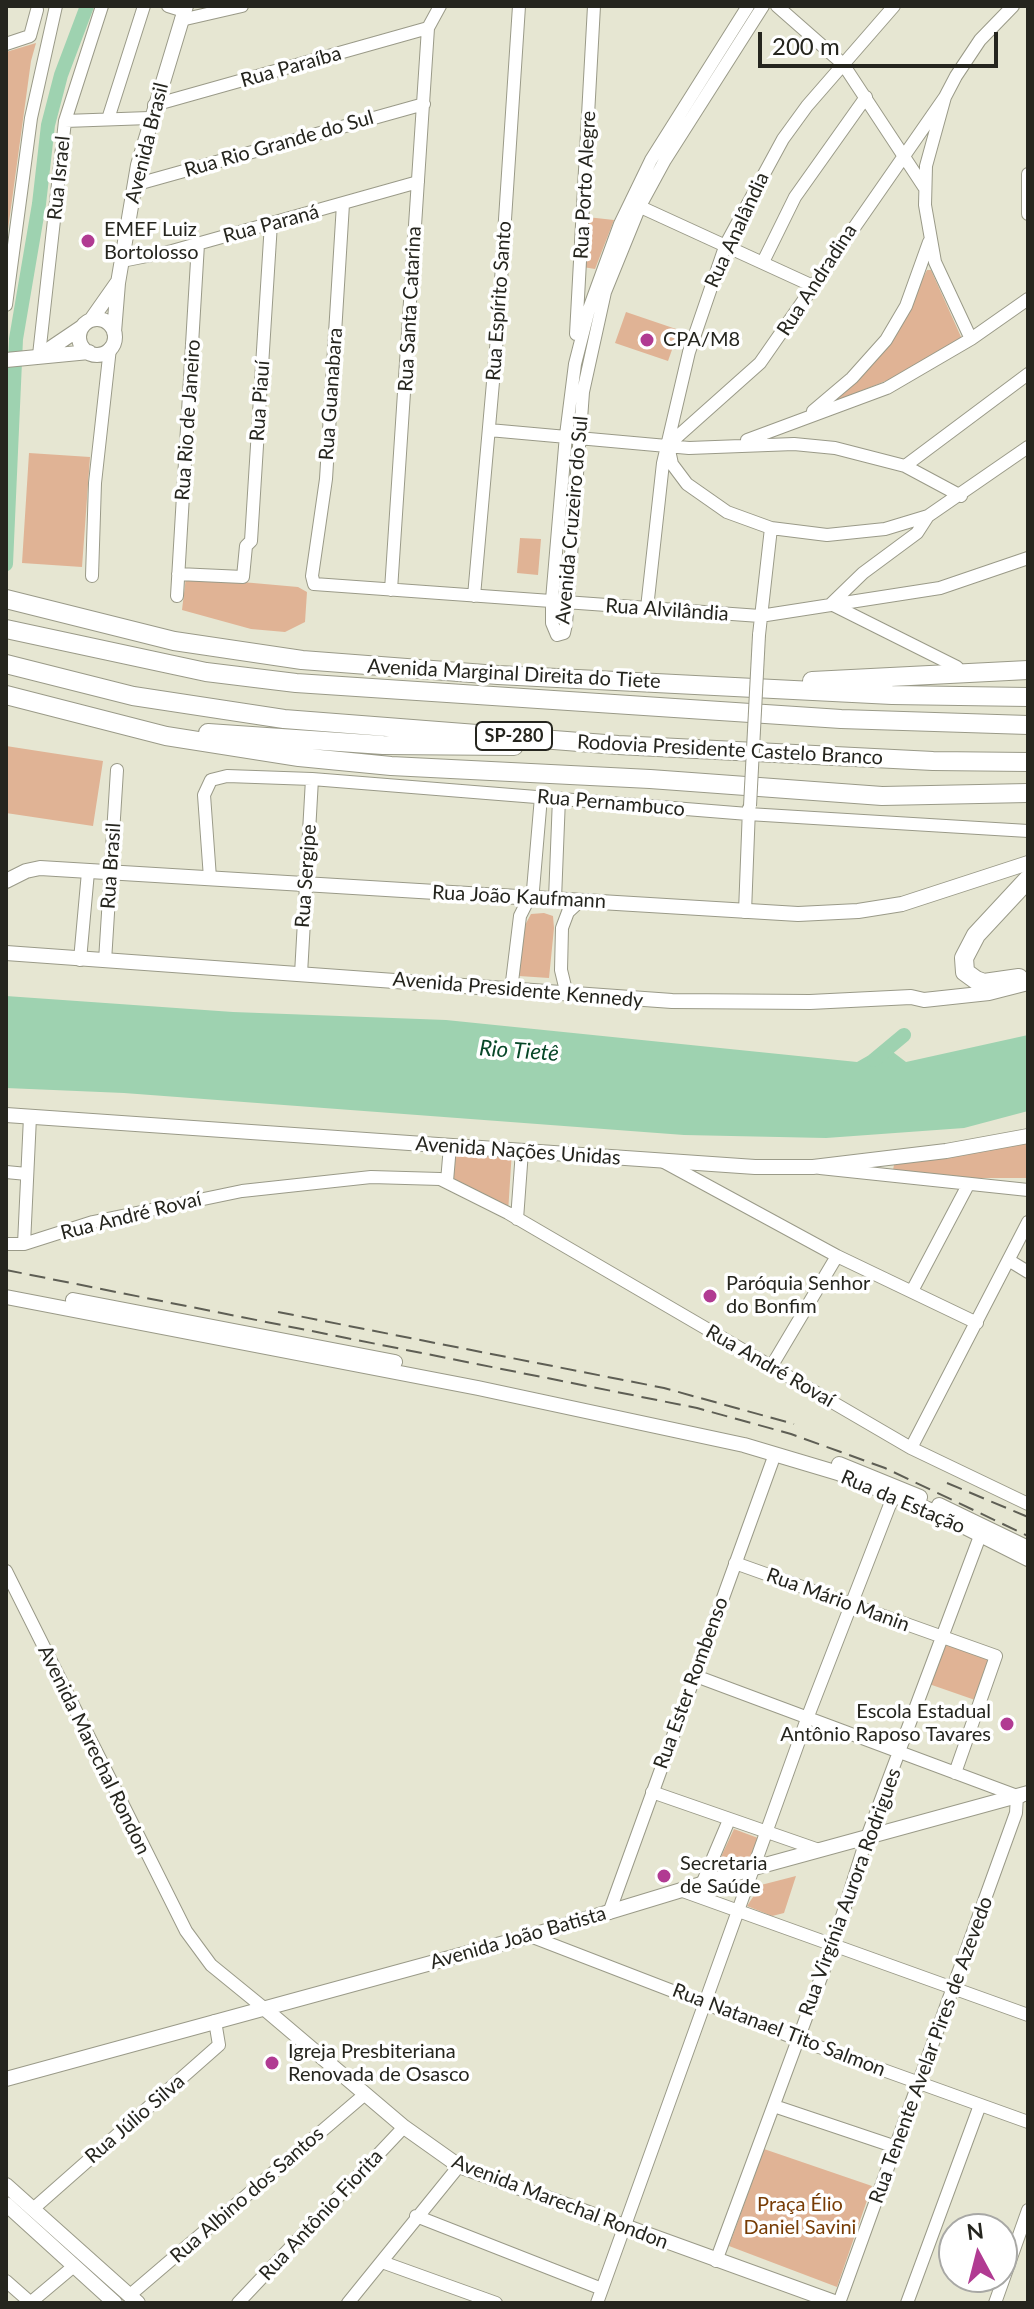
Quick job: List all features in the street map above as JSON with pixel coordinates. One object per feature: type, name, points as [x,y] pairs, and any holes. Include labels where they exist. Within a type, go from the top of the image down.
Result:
[{"type":"highway","name":"Avenida Marginal Direita do Tiete","points":[[13,602],[174,641],[302,660],[498,675],[1028,697]]},
{"type":"highway","name":"Rodovia Presidente Castelo Branco","points":[[11,630],[206,672],[296,683],[784,716],[1028,725]]},
{"type":"highway","name":"Rodovia Presidente Castelo Branco","points":[[6,664],[133,696],[208,709],[618,745],[1023,764]]},
{"type":"highway","points":[[798,689],[815,679],[1028,670]]},
{"type":"highway","points":[[6,695],[166,736],[299,757],[391,766],[634,778],[882,796],[1028,793]]},
{"type":"highway","points":[[166,736],[185,731],[383,745],[618,745]]},
{"type":"highway","points":[[1025,979],[984,983],[965,972],[964,958],[976,935],[1028,879]]},
{"type":"main road","name":"Avenida Brasil","points":[[100,352],[114,332],[118,283],[134,185],[152,112],[184,12]]},
{"type":"main road","name":"Avenida Brasil","points":[[37,355],[86,324],[118,283]]},
{"type":"main road","points":[[100,352],[79,339],[86,324],[103,320],[114,332]]},
{"type":"main road","points":[[6,360],[100,352]]},
{"type":"main road","name":"Rua João Kaufmann","points":[[6,881],[40,868],[745,912],[828,913],[891,906],[933,896],[1028,863]]},
{"type":"main road","name":"Avenida Presidente Kennedy","points":[[6,953],[567,995],[750,1003],[911,997],[1025,979]]},
{"type":"main road","name":"Avenida Nações Unidas","points":[[6,1115],[660,1161],[813,1167],[946,1151],[1028,1136]]},
{"type":"main road","points":[[6,1288],[549,1393],[776,1449]]},
{"type":"main road","points":[[6,1297],[776,1449]]},
{"type":"main road","name":"Rua da Estação","points":[[776,1449],[895,1490],[1028,1548]]},
{"type":"main road","name":"Rua da Estação","points":[[979,1529],[1028,1559]]},
{"type":"main road","name":"Avenida João Batista","points":[[6,2079],[530,1936],[754,1868],[1024,1796]]},
{"type":"main road","name":"Avenida Marechal Rondon","points":[[265,2009],[364,2095],[459,2166],[838,2303]]},
{"type":"main road","points":[[6,2185],[130,2300]]},
{"type":"main road","points":[[6,2204],[115,2303]]},
{"type":"street","points":[[6,305],[31,118],[56,6]]},
{"type":"street","name":"Rua Israel","points":[[37,355],[62,156],[102,6]]},
{"type":"street","points":[[108,119],[144,6]]},
{"type":"street","points":[[168,6],[184,12],[242,6]]},
{"type":"street","points":[[428,28],[440,6]]},
{"type":"street","name":"Rua Espírito Santo","points":[[474,596],[519,6]]},
{"type":"street","name":"Rua Porto Alegre","points":[[575,364],[594,6]]},
{"type":"street","points":[[635,204],[667,133],[748,6]]},
{"type":"street","points":[[635,204],[696,109],[772,6],[843,64],[924,187]]},
{"type":"street","name":"Rua Analândia","points":[[647,608],[668,445],[689,352],[726,244],[783,139],[894,6]]},
{"type":"street","points":[[971,339],[944,285],[930,239],[924,187],[928,153],[945,97],[980,40],[1013,6]]},
{"type":"street","points":[[6,44],[30,36],[38,7]]},
{"type":"street","name":"Rua Paraíba","points":[[72,120],[108,119],[152,112],[428,28]]},
{"type":"street","name":"Rua Santa Catarina","points":[[391,590],[428,28]]},
{"type":"street","points":[[763,262],[795,197],[866,97]]},
{"type":"street","name":"Rua Andradina","points":[[668,445],[760,363],[901,156],[945,97]]},
{"type":"street","name":"Rua Rio Grande do Sul","points":[[134,185],[424,104]]},
{"type":"street","points":[[1028,174],[1028,214]]},
{"type":"street","name":"Rua Paraná","points":[[122,261],[198,244],[418,182]]},
{"type":"street","name":"Rua Guanabara","points":[[313,583],[323,518],[343,204]]},
{"type":"street","points":[[635,204],[813,286]]},
{"type":"street","name":"Avenida Cruzeiro do Sul","points":[[635,204],[596,287],[575,364],[573,436],[568,601],[565,631],[558,635],[553,628],[552,600],[573,436],[599,310],[635,204]]},
{"type":"street","name":"Rua Piauí","points":[[178,574],[243,577],[246,546],[251,541],[271,223]]},
{"type":"street","points":[[804,418],[852,378],[886,340],[914,286],[930,239]]},
{"type":"street","name":"Rua Rio de Janeiro","points":[[177,596],[198,244]]},
{"type":"street","points":[[737,444],[887,388],[971,339],[1028,299]]},
{"type":"street","points":[[92,576],[95,483],[107,377],[100,352]]},
{"type":"street","points":[[905,466],[1028,374]]},
{"type":"street","points":[[489,430],[689,448],[737,444],[835,448],[905,466],[961,496]]},
{"type":"street","points":[[668,445],[672,464],[687,484]]},
{"type":"street","points":[[661,494],[672,479],[687,484],[727,512],[771,528],[849,534],[885,529],[928,516],[1028,447]]},
{"type":"street","points":[[928,516],[917,533],[863,573],[831,604],[957,667]]},
{"type":"street","points":[[745,912],[760,616],[771,528]]},
{"type":"street","name":"Rua Alvilândia","points":[[313,583],[760,616],[940,588],[1028,558]]},
{"type":"street","points":[[863,573],[873,598]]},
{"type":"street","name":"Rua Brasil","points":[[105,961],[117,770]]},
{"type":"street","name":"Rua Pernambuco","points":[[210,878],[204,795],[206,786],[220,777],[312,779],[1028,831]]},
{"type":"street","name":"Rua Sergipe","points":[[301,974],[312,779]]},
{"type":"street","points":[[511,990],[520,916],[530,899],[541,797]]},
{"type":"street","points":[[555,899],[559,798]]},
{"type":"street","name":"Rua Brasil","points":[[80,960],[88,872]]},
{"type":"street","points":[[567,995],[560,964],[562,928],[568,912],[581,900]]},
{"type":"street","points":[[24,1244],[30,1117]]},
{"type":"street","points":[[447,1181],[450,1146]]},
{"type":"street","points":[[517,1219],[522,1151]]},
{"type":"street","points":[[660,1161],[837,1256],[977,1323]]},
{"type":"street","points":[[813,1167],[1028,1190]]},
{"type":"street","points":[[6,1172],[27,1174]]},
{"type":"street","name":"Rua André Rovaí","points":[[6,1244],[24,1244],[93,1222],[242,1191],[371,1177],[420,1175],[447,1181],[911,1448],[1028,1504]]},
{"type":"street","points":[[912,1291],[968,1185]]},
{"type":"street","points":[[911,1448],[1028,1222]]},
{"type":"street","points":[[771,1367],[837,1256]]},
{"type":"street","points":[[1010,1261],[1028,1272]]},
{"type":"street","name":"Rua Ester Rombenso","points":[[609,1913],[776,1449]]},
{"type":"street","points":[[597,2303],[808,1716],[895,1490]]},
{"type":"street","name":"Rua Virgínia Aurora Rodrigues","points":[[716,2261],[833,1945],[867,1837],[979,1529]]},
{"type":"street","name":"Rua Mário Manin","points":[[735,1563],[996,1656],[955,1773]]},
{"type":"street","name":"Avenida Marechal Rondon","points":[[6,1571],[181,1924],[211,1965],[265,2009]]},
{"type":"street","points":[[693,1675],[1024,1796]]},
{"type":"street","points":[[652,1792],[819,1850]]},
{"type":"street","name":"Rua Tenente Avelar Pires de Azevedo","points":[[838,2303],[1024,1796]]},
{"type":"street","points":[[702,1884],[729,1820]]},
{"type":"street","points":[[680,1890],[1028,2015]]},
{"type":"street","name":"Rua Natanael Tito Salmon","points":[[530,1936],[797,2039],[1028,2122]]},
{"type":"street","name":"Rua Júlio Silva","points":[[33,2209],[219,2045],[215,2021]]},
{"type":"street","name":"Rua Albino dos Santos","points":[[130,2300],[364,2095]]},
{"type":"street","points":[[907,2303],[980,2105]]},
{"type":"street","points":[[774,2106],[896,2147]]},
{"type":"street","name":"Rua Antônio Fiorita","points":[[238,2303],[404,2127]]},
{"type":"street","points":[[348,2303],[459,2166]]},
{"type":"street","points":[[995,2303],[1028,2210]]},
{"type":"street","points":[[416,2216],[602,2289]]},
{"type":"street","points":[[382,2262],[496,2303]]},
{"type":"street","points":[[6,2281],[30,2303],[74,2266]]},
{"type":"green space","points":[[36,43],[31,61],[6,244],[6,52]]},
{"type":"green space","points":[[587,217],[614,220],[595,269],[583,267]]},
{"type":"green space","points":[[927,270],[931,270],[962,339],[908,372],[841,399],[833,399],[890,343]]},
{"type":"green space","points":[[626,312],[679,330],[668,361],[615,343]]},
{"type":"green space","points":[[29,453],[90,457],[82,567],[22,563]]},
{"type":"green space","points":[[520,538],[541,539],[538,575],[517,573]]},
{"type":"green space","points":[[186,577],[298,587],[307,592],[305,622],[285,632],[251,629],[182,610]]},
{"type":"green space","points":[[6,746],[103,761],[93,826],[6,813]]},
{"type":"green space","points":[[531,914],[553,916],[554,928],[549,978],[519,976],[523,929]]},
{"type":"green space","points":[[1028,1141],[1028,1178],[934,1178],[893,1170],[894,1165]]},
{"type":"green space","points":[[450,1146],[512,1150],[508,1213],[447,1181]]},
{"type":"green space","points":[[944,1642],[989,1657],[975,1700],[929,1684]]},
{"type":"green space","points":[[734,1829],[758,1838],[747,1865],[712,1876]]},
{"type":"green space","points":[[796,1876],[784,1913],[772,1916],[747,1906],[761,1885]]},
{"type":"green space","name":"Praça Élio Daniel Savini","points":[[764,2149],[872,2186],[837,2287],[729,2246]]},
{"type":"water","name":"Rio Tietê","points":[[6,996],[233,1012],[446,1020],[857,1062],[885,1046],[906,1062],[1028,1035],[1028,1111],[964,1128],[826,1138],[684,1135],[124,1093],[6,1088]]},
{"type":"waterway","points":[[6,564],[16,339],[39,204],[48,125],[61,75],[87,6]]},
{"type":"waterway","points":[[874,1060],[904,1035]]},
{"type":"railway","points":[[6,1270],[697,1408],[791,1434],[885,1468],[1028,1536]]},
{"type":"railway","points":[[278,1312],[664,1388],[794,1424]]},
{"type":"railway","points":[[947,1483],[1028,1517]]},
{"type":"place","name":"EMEF Luiz Bortolosso","points":[[88,241]]},
{"type":"place","name":"CPA/M8","points":[[647,340]]},
{"type":"place","name":"Paróquia Senhor do Bonfim","points":[[710,1296]]},
{"type":"place","name":"Escola Estadual Antônio Raposo Tavares","points":[[1007,1724]]},
{"type":"place","name":"Secretaria de Saúde","points":[[664,1876]]},
{"type":"place","name":"Igreja Presbiteriana Renovada de Osasco","points":[[272,2063]]}]
